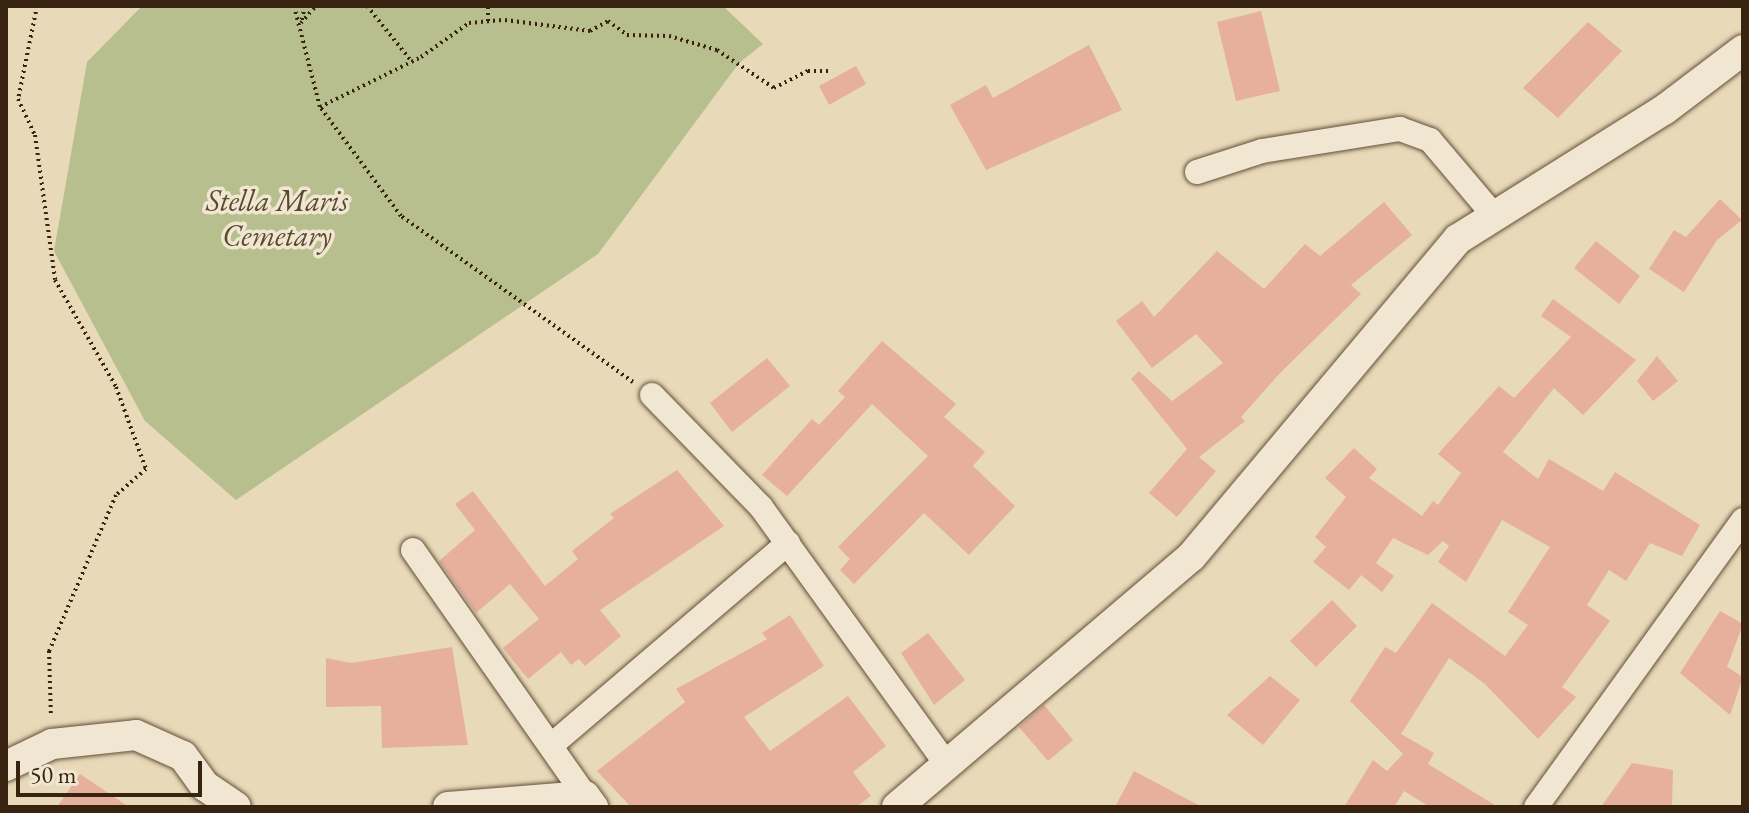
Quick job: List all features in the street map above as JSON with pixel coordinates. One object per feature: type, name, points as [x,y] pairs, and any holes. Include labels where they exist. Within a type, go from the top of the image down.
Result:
[{"type":"street","points":[[897,807],[944,761],[1191,557],[1423,275],[1492,213],[1664,110],[1743,50]]},
{"type":"street","points":[[1197,172],[1262,151],[1400,129],[1430,140],[1492,213]]},
{"type":"street","points":[[652,395],[788,543],[944,761]]},
{"type":"street","points":[[1536,807],[1743,520]]},
{"type":"street","points":[[554,743],[788,543]]},
{"type":"street","points":[[413,550],[554,743],[589,801],[448,807]]},
{"type":"street","points":[[6,766],[52,744],[98,736],[155,739],[236,807]]},
{"type":"path","points":[[37,6],[18,99],[35,135],[55,280],[116,387],[146,469],[116,495],[49,651],[52,744]]},
{"type":"path","points":[[294,6],[301,23],[320,107],[401,216],[652,395]]},
{"type":"path","points":[[301,23],[305,6]]},
{"type":"path","points":[[301,23],[316,6]]},
{"type":"path","points":[[367,6],[412,62]]},
{"type":"path","points":[[488,6],[488,21]]},
{"type":"path","points":[[320,107],[412,62],[469,23],[488,21],[590,31],[608,21],[627,35],[669,36],[717,50],[774,88],[808,71],[828,71]]},
{"type":"green space","name":"Stella Maris Cemetary","points":[[142,6],[723,6],[763,44],[739,63],[598,254],[236,500],[145,421],[54,251],[87,62]]},
{"type":"building","points":[[1261,11],[1280,91],[1236,101],[1217,22]]},
{"type":"building","points":[[1588,22],[1622,51],[1558,118],[1523,88]]},
{"type":"building","points":[[1089,45],[1122,110],[986,170],[950,105],[986,85],[993,98]]},
{"type":"building","points":[[856,66],[866,84],[829,105],[819,86]]},
{"type":"building","points":[[1720,199],[1742,220],[1717,240],[1684,292],[1649,269],[1674,230],[1686,237]]},
{"type":"building","points":[[1384,202],[1412,235],[1351,285],[1361,294],[1280,373],[1241,417],[1245,421],[1199,457],[1216,471],[1177,517],[1149,493],[1187,449],[1131,379],[1139,371],[1172,401],[1223,363],[1196,334],[1152,368],[1116,321],[1142,301],[1154,317],[1217,251],[1264,289],[1305,244],[1320,256]]},
{"type":"building","points":[[1596,241],[1640,276],[1619,304],[1574,268]]},
{"type":"building","points":[[1553,299],[1636,360],[1583,415],[1554,388],[1503,452],[1538,479],[1549,459],[1603,491],[1615,472],[1700,525],[1682,556],[1650,543],[1626,581],[1609,570],[1587,605],[1610,621],[1562,687],[1576,697],[1538,739],[1485,684],[1449,658],[1401,734],[1434,753],[1428,764],[1498,807],[1430,807],[1404,791],[1394,807],[1344,807],[1373,760],[1387,771],[1403,754],[1350,701],[1385,647],[1396,653],[1432,603],[1505,656],[1528,625],[1508,612],[1550,547],[1502,520],[1466,582],[1438,562],[1449,546],[1443,541],[1428,555],[1393,538],[1376,563],[1394,576],[1382,592],[1361,575],[1349,590],[1313,562],[1326,547],[1315,537],[1346,497],[1325,478],[1354,448],[1377,469],[1369,478],[1422,516],[1433,501],[1438,505],[1461,473],[1438,454],[1499,386],[1514,398],[1571,337],[1541,316]]},
{"type":"building","points":[[882,341],[956,404],[944,417],[985,452],[973,466],[1015,506],[969,555],[924,513],[854,584],[840,570],[850,559],[838,547],[928,456],[872,404],[787,496],[762,475],[812,419],[819,425],[845,397],[838,391]]},
{"type":"building","points":[[1657,356],[1678,381],[1653,401],[1637,381]]},
{"type":"building","points":[[767,358],[790,386],[732,432],[710,403]]},
{"type":"building","points":[[677,470],[724,526],[600,610],[621,636],[585,666],[579,659],[571,665],[561,652],[528,679],[503,648],[539,619],[510,584],[476,613],[439,561],[475,530],[455,504],[473,491],[545,586],[578,559],[572,551],[614,518],[610,514]]},
{"type":"building","points":[[1332,600],[1357,626],[1316,667],[1290,641]]},
{"type":"building","points":[[1720,611],[1743,624],[1727,667],[1743,677],[1730,715],[1680,673]]},
{"type":"building","points":[[790,615],[824,666],[744,717],[770,751],[848,696],[886,746],[853,772],[871,796],[856,807],[631,807],[597,771],[685,702],[676,689],[767,639],[762,633]]},
{"type":"building","points":[[928,633],[965,680],[934,705],[901,653]]},
{"type":"building","points":[[452,647],[468,745],[382,748],[381,706],[326,707],[326,658],[351,663]]},
{"type":"building","points":[[1270,676],[1300,700],[1263,745],[1227,715]]},
{"type":"building","points":[[1044,705],[1073,740],[1048,761],[1019,727]]},
{"type":"building","points":[[1632,763],[1673,770],[1672,807],[1601,807]]},
{"type":"building","points":[[1134,771],[1202,807],[1115,807]]},
{"type":"building","points":[[80,774],[129,807],[57,807]]}]
